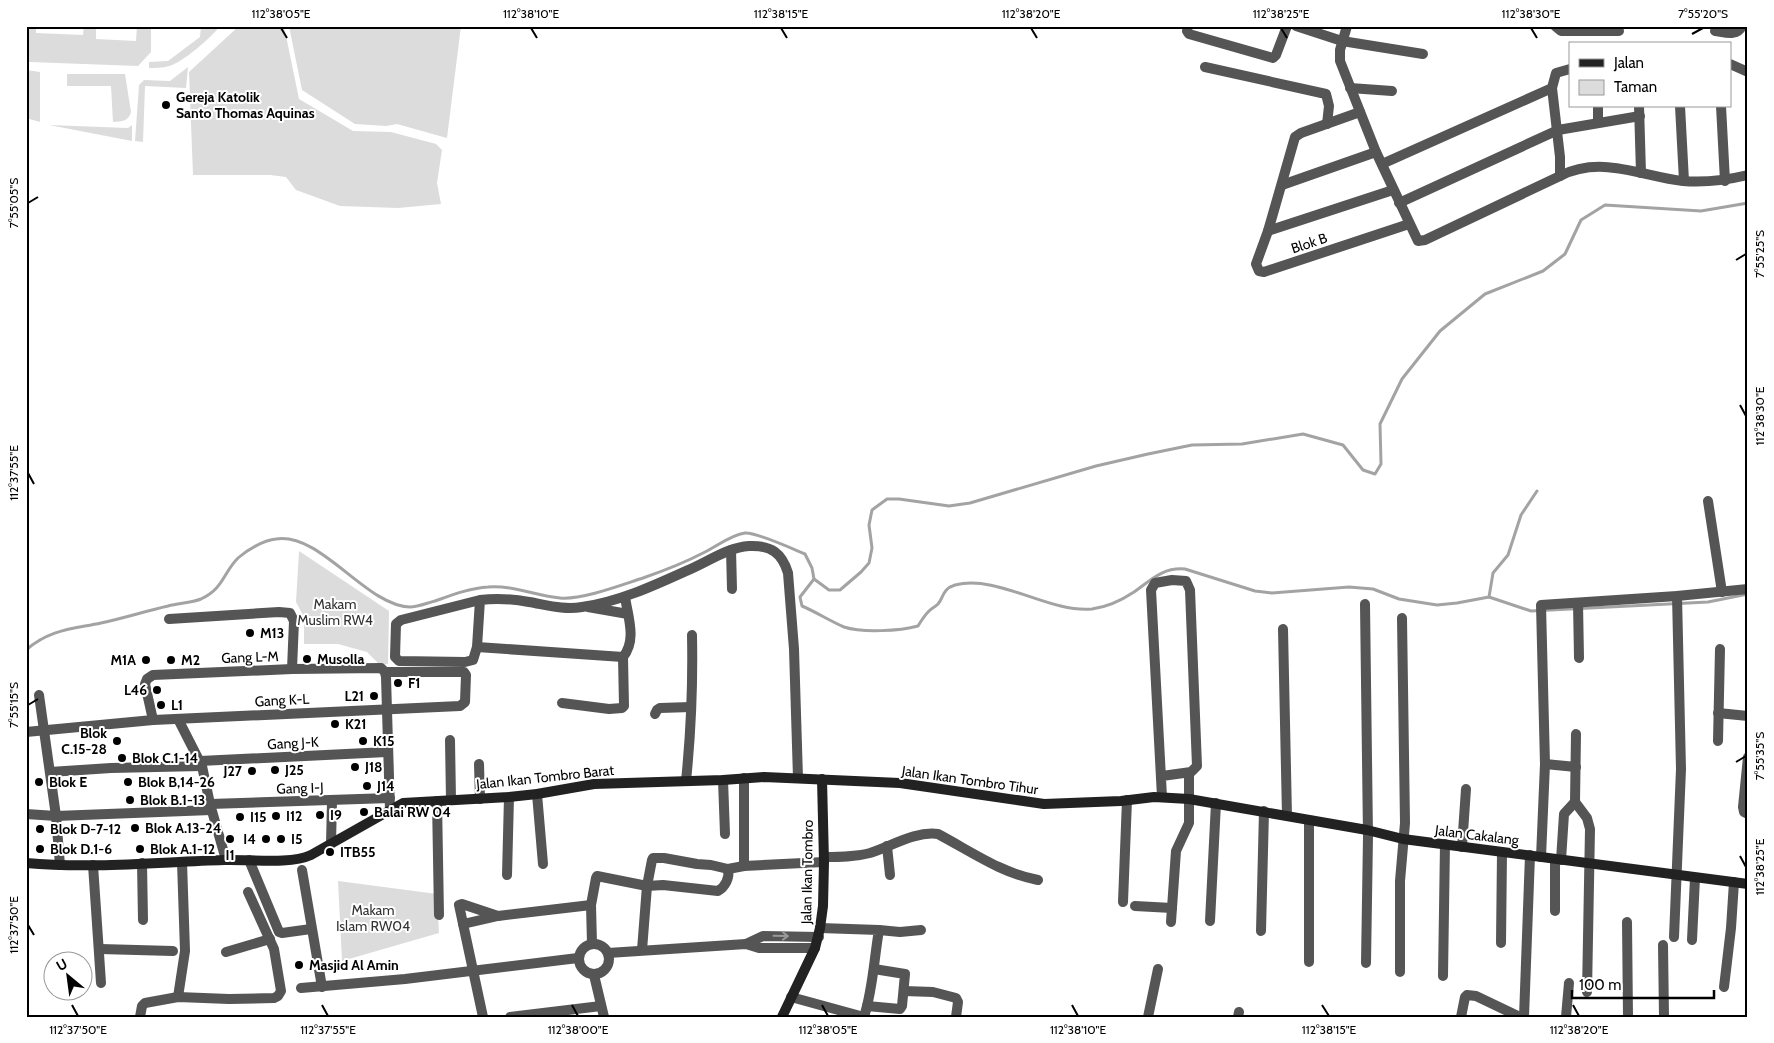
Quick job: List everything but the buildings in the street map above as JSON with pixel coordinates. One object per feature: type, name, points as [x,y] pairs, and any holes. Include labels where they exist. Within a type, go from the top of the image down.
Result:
[{"type":"street","points":[[1188,26],[1187,31],[1189,34],[1272,58],[1276,55],[1286,26]]},
{"type":"street","points":[[1296,26],[1342,41],[1423,54]]},
{"type":"street","points":[[1347,26],[1339,55],[1376,152],[1417,240],[1423,241],[1580,168],[1598,166],[1684,181],[1725,180],[1748,175]]},
{"type":"street","points":[[1555,26],[1561,31],[1619,30]]},
{"type":"street","points":[[1715,31],[1734,33],[1739,31],[1742,26]]},
{"type":"street","points":[[1732,65],[1748,72]]},
{"type":"street","points":[[1205,67],[1326,94],[1329,106],[1327,124]]},
{"type":"street","points":[[1560,176],[1558,130],[1552,88],[1556,74],[1569,69]]},
{"type":"street","points":[[1350,88],[1392,91]]},
{"type":"street","points":[[1382,164],[1552,88]]},
{"type":"street","points":[[1598,108],[1598,122]]},
{"type":"street","points":[[1680,108],[1684,181]]},
{"type":"street","points":[[1721,108],[1725,180]]},
{"type":"street","points":[[1399,203],[1558,130],[1639,111],[1641,173]]},
{"type":"street","name":"Blok B","points":[[1360,112],[1301,133],[1295,138],[1268,231],[1256,264],[1258,270],[1262,272],[1409,224]]},
{"type":"street","points":[[1282,185],[1376,152]]},
{"type":"street","name":"Blok B","points":[[1268,231],[1393,190]]},
{"type":"street","points":[[1708,501],[1722,592]]},
{"type":"street","points":[[480,600],[476,648],[474,659],[471,662],[399,660],[395,657],[394,634],[396,624],[401,620],[480,600],[502,599],[568,609],[585,607],[624,597],[685,572],[731,550],[749,546],[772,549],[780,554],[785,561],[788,574],[794,650],[798,778]]},
{"type":"street","points":[[731,550],[732,588]]},
{"type":"street","points":[[1162,776],[1189,773],[1194,771],[1197,766],[1190,590],[1186,581],[1172,580],[1155,583],[1152,590],[1162,797]]},
{"type":"street","points":[[1541,856],[1545,764],[1540,611],[1542,604],[1578,608],[1677,602],[1722,592],[1748,589]]},
{"type":"street","points":[[562,703],[609,709],[623,708],[625,698],[623,657],[631,642],[624,597]]},
{"type":"street","points":[[1674,937],[1681,769],[1677,602]]},
{"type":"street","points":[[1365,604],[1366,963]]},
{"type":"street","points":[[585,607],[628,614]]},
{"type":"street","points":[[1578,608],[1579,658]]},
{"type":"street","points":[[169,619],[279,612],[290,613],[294,621],[292,669]]},
{"type":"street","points":[[1400,972],[1400,881],[1405,823],[1402,618]]},
{"type":"street","points":[[1283,629],[1287,816]]},
{"type":"street","points":[[686,781],[693,683],[692,635]]},
{"type":"street","points":[[476,648],[623,657]]},
{"type":"street","points":[[1718,741],[1720,649]]},
{"type":"street","name":"Gang L-M","points":[[153,720],[145,684],[151,676],[164,674],[292,669],[458,671],[464,672],[466,675],[466,697],[460,706],[387,709]]},
{"type":"street","points":[[383,670],[387,709],[390,810]]},
{"type":"street","points":[[39,695],[56,816],[60,865]]},
{"type":"street","points":[[656,714],[660,708],[691,707]]},
{"type":"street","name":"Gang K-L","points":[[26,732],[153,720],[387,709]]},
{"type":"street","points":[[1718,713],[1748,716]]},
{"type":"street","points":[[178,720],[201,764],[226,860]]},
{"type":"street","points":[[1576,734],[1576,802],[1590,826],[1587,992]]},
{"type":"street","points":[[450,740],[451,800]]},
{"type":"street","name":"Gang J-K","points":[[50,772],[387,752]]},
{"type":"street","points":[[1748,757],[1743,809],[1748,814]]},
{"type":"street","points":[[480,764],[480,799]]},
{"type":"street","points":[[1545,764],[1576,767]]},
{"type":"street","points":[[1171,922],[1176,851],[1189,823],[1189,773]]},
{"type":"street","points":[[744,778],[744,866]]},
{"type":"street","name":"Jalan Ikan Tombro Barat","points":[[26,863],[93,866],[304,858],[403,803],[509,797],[594,784],[744,778],[822,780]]},
{"type":"street","points":[[723,780],[725,834]]},
{"type":"street","name":"Jalan Ikan Tombro Tihur","points":[[822,780],[900,783],[1044,804],[1162,797],[1205,801]]},
{"type":"street","name":"Jalan Ikan Tombro","points":[[782,1017],[815,948],[819,932],[823,906],[824,859],[822,780]]},
{"type":"street","points":[[1462,847],[1466,789]]},
{"type":"street","points":[[537,794],[543,864]]},
{"type":"street","points":[[506,875],[509,797]]},
{"type":"street","name":"Gang I-J","points":[[26,814],[56,816],[390,798]]},
{"type":"street","points":[[1123,902],[1128,800]]},
{"type":"street","points":[[331,844],[332,801]]},
{"type":"street","points":[[436,801],[440,914]]},
{"type":"street","name":"Jalan Cakalang","points":[[1205,801],[1367,830],[1403,839],[1748,884]]},
{"type":"street","points":[[1555,911],[1558,859],[1564,814],[1576,802]]},
{"type":"street","points":[[1210,921],[1216,803]]},
{"type":"street","points":[[1260,931],[1264,812]]},
{"type":"street","points":[[1309,821],[1309,962]]},
{"type":"street","points":[[642,950],[647,886],[652,860],[656,858],[728,869],[852,857],[930,833],[938,834],[1002,870],[1020,877],[1038,880]]},
{"type":"street","points":[[1443,976],[1445,844]]},
{"type":"street","points":[[887,846],[890,875]]},
{"type":"street","points":[[1501,943],[1502,852]]},
{"type":"street","points":[[1461,1017],[1467,995],[1476,996],[1518,1016],[1530,856]]},
{"type":"street","points":[[250,860],[278,932],[311,929]]},
{"type":"street","points":[[178,997],[185,951],[182,862]]},
{"type":"street","points":[[142,863],[142,920]]},
{"type":"street","points":[[93,866],[101,983]]},
{"type":"street","points":[[592,944],[592,906],[597,876],[647,886],[663,885],[718,891],[728,879],[728,869]]},
{"type":"street","points":[[302,870],[322,987]]},
{"type":"street","points":[[1692,940],[1695,878]]},
{"type":"street","points":[[1724,987],[1734,882]]},
{"type":"street","points":[[140,1017],[144,1004],[178,997],[229,999],[277,997],[281,993],[274,949],[248,892]]},
{"type":"street","points":[[483,1017],[459,906],[461,904],[498,916]]},
{"type":"street","points":[[463,924],[498,916],[592,906]]},
{"type":"street","points":[[1135,906],[1172,908]]},
{"type":"street","points":[[1627,922],[1628,1017]]},
{"type":"street","points":[[865,1013],[874,970],[879,930]]},
{"type":"street","points":[[746,944],[763,936],[819,932],[879,930],[900,932],[921,930]]},
{"type":"street","points":[[226,952],[270,939]]},
{"type":"street","points":[[592,944],[601,946],[608,953],[606,968],[594,974],[582,970],[578,958],[583,949],[592,944]]},
{"type":"street","points":[[608,953],[746,944],[759,948],[815,948]]},
{"type":"street","points":[[1663,945],[1664,1017]]},
{"type":"street","points":[[100,949],[173,951]]},
{"type":"street","points":[[301,988],[472,971],[578,958]]},
{"type":"street","points":[[1148,1017],[1158,969]]},
{"type":"street","points":[[791,997],[865,1013],[900,1009],[904,991],[904,973],[874,970]]},
{"type":"street","points":[[594,974],[604,1017]]},
{"type":"street","points":[[1566,1017],[1569,983]]},
{"type":"street","points":[[904,991],[933,992],[956,998],[958,1002],[956,1017]]},
{"type":"street","points":[[510,1017],[601,1006]]},
{"type":"green space","points":[[26,26],[36,26],[36,33],[83,35],[84,26],[96,26],[96,39],[136,41],[137,26],[151,26],[151,52],[138,66],[30,62],[26,61]]},
{"type":"green space","points":[[201,26],[220,26],[204,43],[175,64],[167,67],[149,68],[149,62],[168,61],[200,37]]},
{"type":"green space","points":[[239,26],[284,26],[299,99],[353,131],[391,132],[436,144],[442,150],[437,183],[441,204],[398,208],[340,206],[296,190],[286,177],[270,175],[193,175],[189,72]]},
{"type":"green space","points":[[289,26],[461,26],[447,138],[397,124],[386,126],[355,124],[302,90]]},
{"type":"green space","points":[[188,67],[186,88],[145,86],[143,142],[135,141],[139,85],[144,80],[170,81]]},
{"type":"green space","points":[[26,70],[40,72],[40,122],[26,118]]},
{"type":"green space","points":[[67,74],[125,74],[131,112],[128,118],[113,122],[111,86],[67,86]]},
{"type":"green space","points":[[49,125],[128,128],[132,125],[132,141]]},
{"type":"green space","name":"Makam Muslim RW4","points":[[299,551],[389,611],[388,664],[380,665],[367,652],[338,644],[304,644],[304,617],[296,602]]},
{"type":"green space","name":"Makam Islam RW04","points":[[338,881],[437,894],[439,933],[342,961]]},
{"type":"waterway","points":[[26,650],[44,638],[62,631],[201,599],[209,595],[219,585],[238,558],[261,543],[276,539],[293,540],[310,547],[327,557],[377,595],[393,604],[410,607],[468,590],[488,587],[515,589],[560,598],[579,597],[666,570],[696,557],[734,536],[745,533],[766,538],[805,554],[812,568],[814,579],[829,590],[840,590],[869,563],[872,548],[869,525],[872,510],[887,499],[949,506],[970,503],[1096,466],[1148,454],[1192,445],[1242,444],[1303,434],[1343,445],[1363,470],[1375,474],[1381,464],[1380,424],[1402,379],[1440,331],[1485,294],[1543,271],[1565,254],[1581,220],[1605,205],[1701,211],[1748,203]]},
{"type":"waterway","points":[[1489,597],[1493,573],[1508,555],[1521,515],[1537,491]]},
{"type":"waterway","points":[[814,579],[800,597],[802,606],[844,627],[871,631],[918,626],[938,604],[945,591],[955,585],[971,583],[988,585],[1075,609],[1092,609],[1103,607],[1119,600],[1158,575],[1177,569],[1185,569],[1255,591],[1272,593],[1349,587],[1373,589],[1399,599],[1437,605],[1489,597],[1531,611],[1708,602],[1748,594]]},
{"type":"place","name":"Gereja Katolik Santo Thomas Aquinas","points":[[166,105]]},
{"type":"place","name":"M13","points":[[250,633]]},
{"type":"place","name":"Musolla","points":[[307,659]]},
{"type":"place","name":"M1A","points":[[146,660]]},
{"type":"place","name":"M2","points":[[171,660]]},
{"type":"place","name":"F1","points":[[398,683]]},
{"type":"place","name":"L46","points":[[157,690]]},
{"type":"place","name":"L21","points":[[374,696]]},
{"type":"place","name":"L1","points":[[161,705]]},
{"type":"place","name":"K21","points":[[335,724]]},
{"type":"place","name":"Blok C.15-28","points":[[117,741]]},
{"type":"place","name":"K15","points":[[363,741]]},
{"type":"place","name":"Blok C.1-14","points":[[122,758]]},
{"type":"place","name":"J18","points":[[355,767]]},
{"type":"place","name":"J25","points":[[275,770]]},
{"type":"place","name":"J27","points":[[252,771]]},
{"type":"place","name":"Blok E","points":[[39,782]]},
{"type":"place","name":"Blok B,14-26","points":[[128,782]]},
{"type":"place","name":"J14","points":[[367,786]]},
{"type":"place","name":"Blok B.1-13","points":[[130,800]]},
{"type":"place","name":"Balai RW 04","points":[[364,812]]},
{"type":"place","name":"I9","points":[[320,815]]},
{"type":"place","name":"I12","points":[[276,816]]},
{"type":"place","name":"I15","points":[[240,817]]},
{"type":"place","name":"Blok A.13-24","points":[[135,828]]},
{"type":"place","name":"Blok D-7-12","points":[[40,829]]},
{"type":"place","name":"I1","points":[[230,839]]},
{"type":"place","name":"I4","points":[[266,839]]},
{"type":"place","name":"I5","points":[[281,839]]},
{"type":"place","name":"Blok D.1-6","points":[[40,849]]},
{"type":"place","name":"Blok A.1-12","points":[[140,849]]},
{"type":"place","name":"ITB55","points":[[330,852]]},
{"type":"place","name":"Masjid Al Amin","points":[[299,965]]}]
